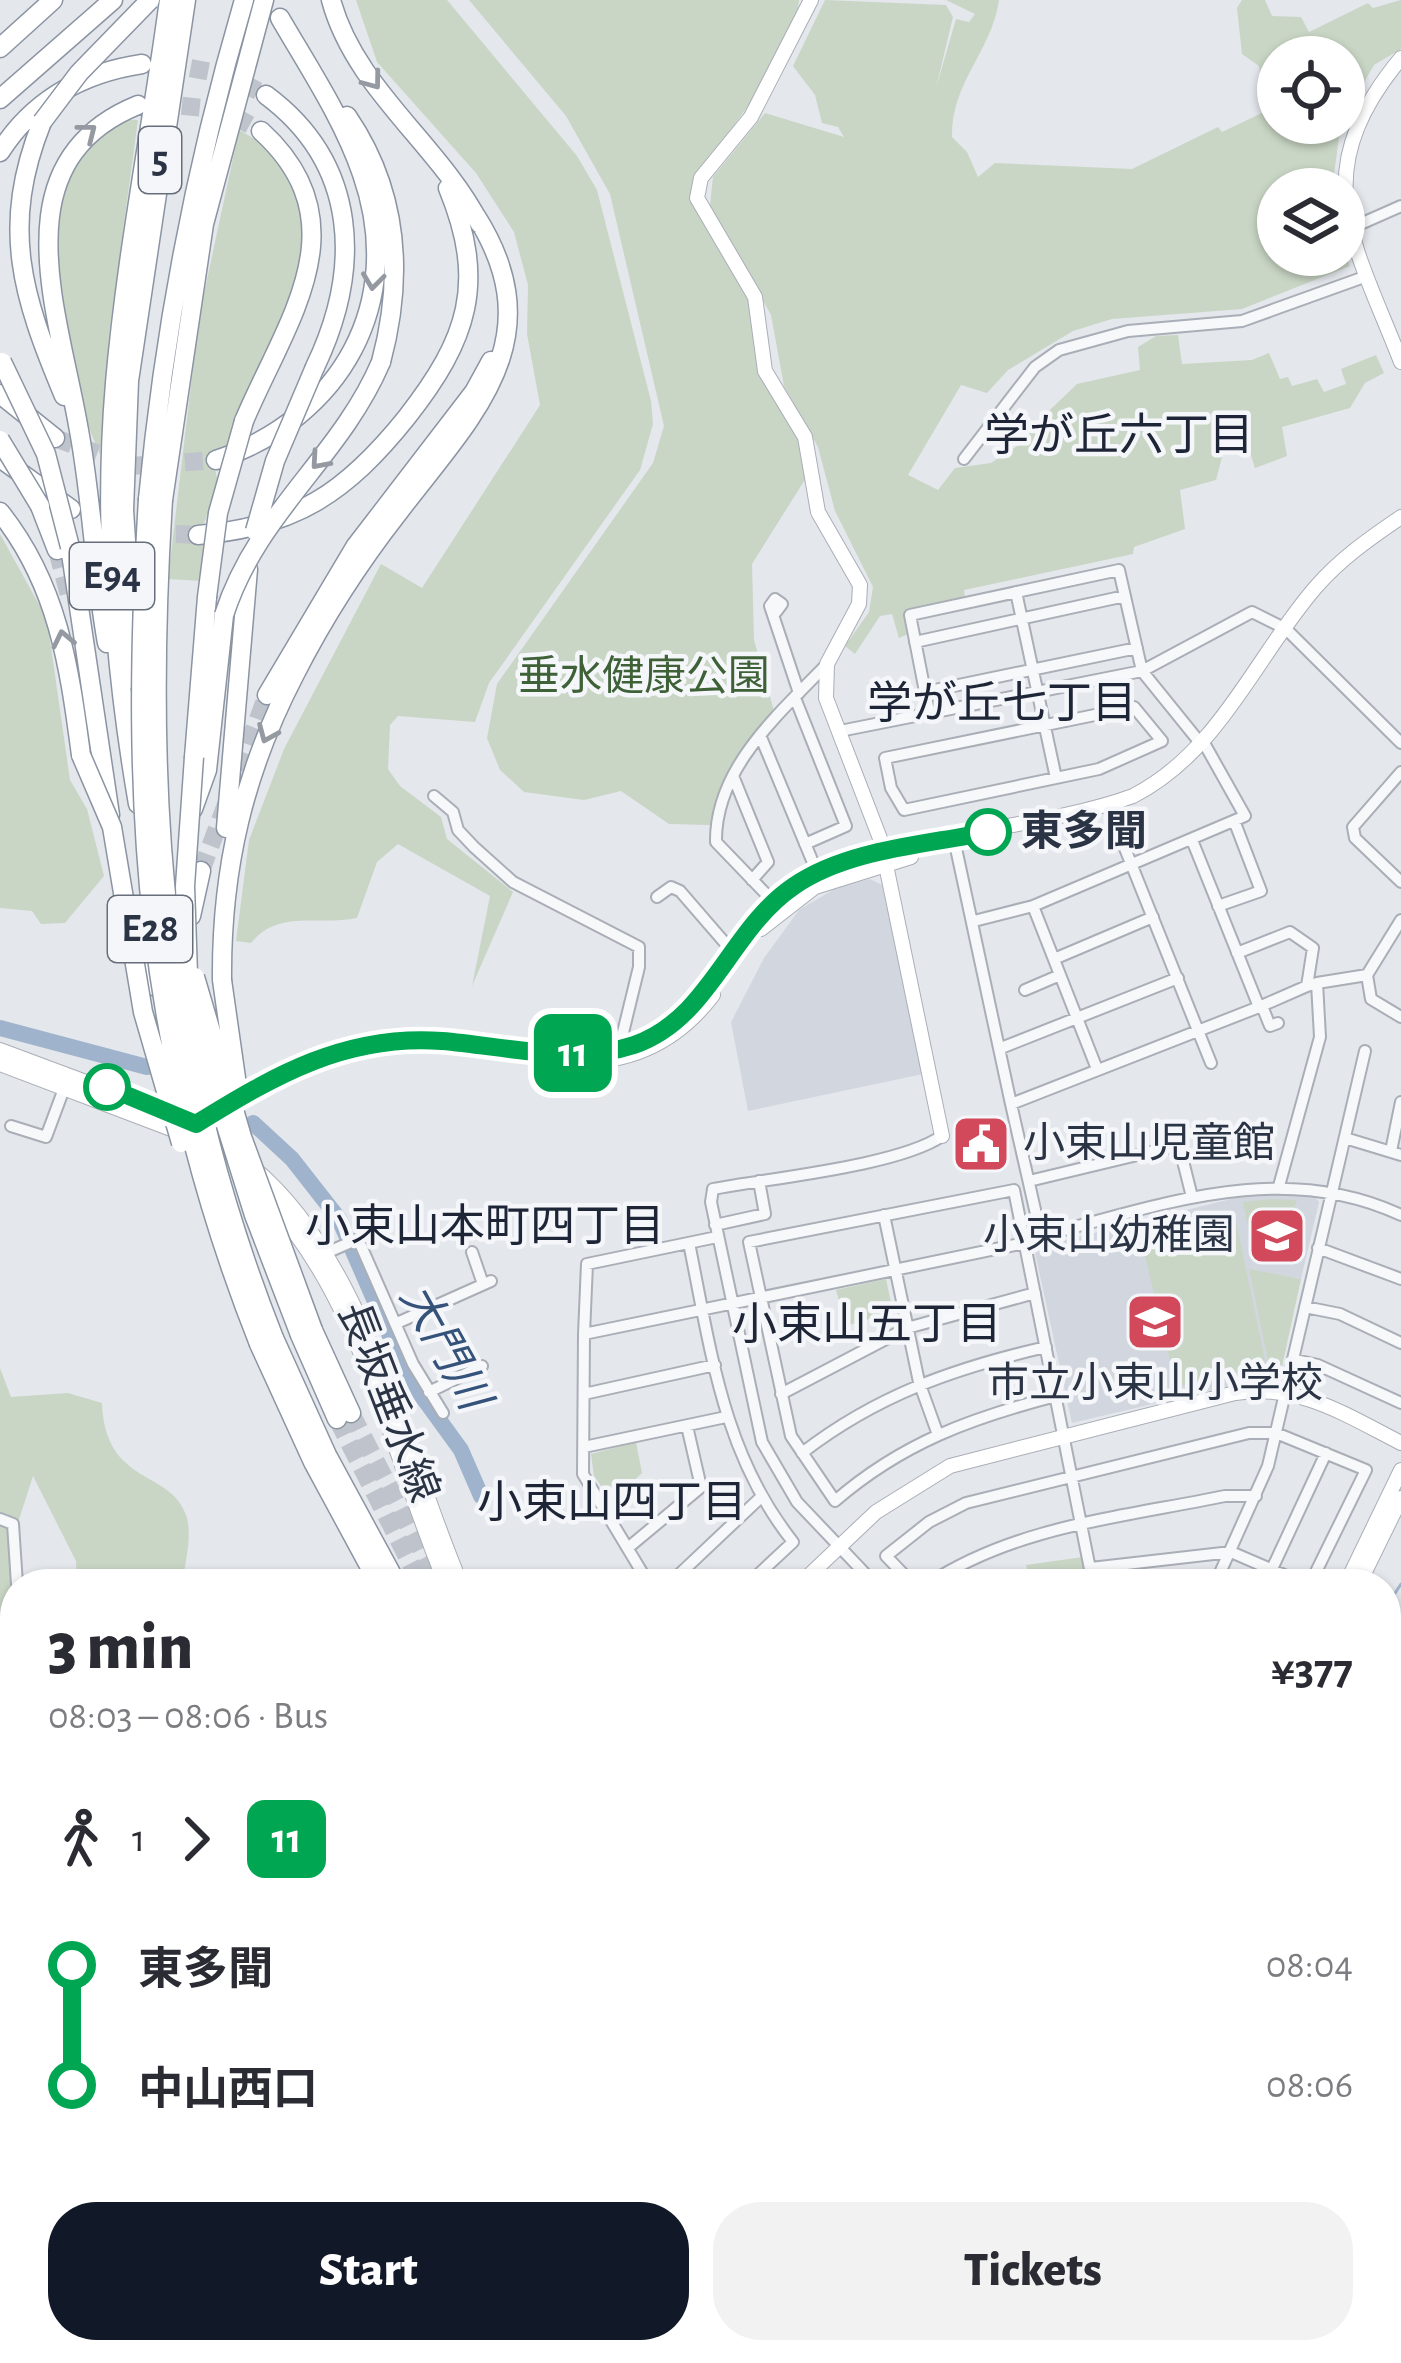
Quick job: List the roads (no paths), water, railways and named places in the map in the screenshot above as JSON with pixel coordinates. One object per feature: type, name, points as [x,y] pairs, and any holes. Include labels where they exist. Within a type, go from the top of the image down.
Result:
[{"type":"highway","points":[[1,47],[53,0]]},
{"type":"highway","points":[[0,98],[113,0]]},
{"type":"highway","points":[[86,476],[70,410],[26,305],[14,253],[18,185],[42,122],[79,73],[150,0]]},
{"type":"highway","name":"5","points":[[132,295],[169,0]]},
{"type":"highway","name":"5","points":[[132,295],[186,0]]},
{"type":"highway","name":"E28","points":[[244,0],[180,266],[156,499],[154,727],[164,908],[198,1102],[244,1285],[313,1462],[371,1569]]},
{"type":"highway","name":"E28","points":[[156,499],[204,224],[264,0]]},
{"type":"highway","points":[[221,909],[249,780],[296,673],[362,562],[479,410],[497,373],[507,332],[507,293],[498,257],[476,216],[356,57],[331,0]]},
{"type":"highway","points":[[216,460],[280,432],[326,391],[359,336],[375,274],[374,224],[361,170],[280,18],[352,124],[387,202],[396,286],[381,362],[345,429],[258,537],[224,615],[189,826],[188,1000],[244,1285]]},
{"type":"highway","points":[[0,152],[57,93],[94,74],[142,64]]},
{"type":"highway","points":[[266,95],[296,120],[322,153],[346,226],[344,289],[266,489],[248,569],[221,909],[222,980],[232,1061],[306,1333]]},
{"type":"highway","points":[[133,772],[104,626],[70,383],[36,269],[33,227],[43,187],[67,149],[101,121],[138,105]]},
{"type":"highway","points":[[201,758],[206,597],[221,498],[244,421],[304,292],[312,251],[305,192],[287,158],[261,131]]},
{"type":"highway","points":[[198,536],[285,518],[343,487],[400,425],[451,356],[466,316],[468,260],[455,204],[430,154]]},
{"type":"highway","points":[[267,695],[344,562],[474,392],[493,357],[500,320],[499,280],[476,216]]},
{"type":"highway","name":"E94","points":[[132,295],[110,514],[133,772],[306,1333],[344,1416]]},
{"type":"highway","name":"E94","points":[[132,295],[125,552],[155,853]]},
{"type":"highway","points":[[1,360],[46,454],[64,548],[91,753]]},
{"type":"highway","points":[[0,394],[56,437]]},
{"type":"highway","points":[[0,440],[64,548]]},
{"type":"highway","points":[[0,458],[71,508]]},
{"type":"highway","points":[[0,512],[31,555],[52,600],[110,828],[198,1131]]},
{"type":"highway","points":[[110,828],[152,1054],[244,1285]]},
{"type":"highway","points":[[198,1131],[187,989],[188,942],[201,871]]},
{"type":"highway","name":"E28","points":[[267,1341],[389,1569]]},
{"type":"street","points":[[766,894],[716,842],[721,794],[760,735],[827,664],[860,604],[860,585],[818,512],[805,437],[765,371],[754,297],[702,214],[697,190],[751,117],[811,0]]},
{"type":"street","points":[[1345,168],[1349,140],[1401,58]]},
{"type":"street","points":[[1365,222],[1401,206]]},
{"type":"street","points":[[1365,271],[1401,362]]},
{"type":"street","points":[[964,458],[1035,368],[1060,350],[1128,331],[1242,321],[1367,276]]},
{"type":"street","points":[[198,1131],[282,1072],[366,1044],[422,1040],[618,1055],[680,1018],[761,915],[796,884],[885,858],[1109,810],[1167,777],[1203,744],[1339,562],[1401,517]]},
{"type":"street","points":[[1289,632],[1347,566],[1401,527]]},
{"type":"street","points":[[929,712],[910,615],[1119,570],[1142,671],[1203,744],[1245,816],[1033,906],[974,921]]},
{"type":"street","points":[[1016,592],[1056,778]]},
{"type":"street","points":[[916,642],[1125,596]]},
{"type":"street","points":[[776,612],[797,696],[846,826],[805,844]]},
{"type":"street","points":[[840,731],[1142,671],[1240,614],[1260,613],[1289,632],[1401,743]]},
{"type":"street","points":[[925,692],[1136,648]]},
{"type":"street","points":[[827,664],[826,698],[885,858],[942,1136],[871,1160],[713,1190],[730,1304],[754,1416],[770,1461],[797,1502],[859,1569]]},
{"type":"street","points":[[1134,707],[1162,741],[1099,769],[904,810],[891,788],[885,758],[1045,726],[1134,707]]},
{"type":"street","points":[[760,735],[814,865]]},
{"type":"street","points":[[1401,772],[1353,826],[1355,838],[1401,882]]},
{"type":"street","points":[[733,776],[768,862],[752,880]]},
{"type":"street","points":[[434,796],[453,812],[458,830],[473,847],[514,882],[639,947],[639,967],[618,1055]]},
{"type":"street","points":[[1109,810],[1210,1063]]},
{"type":"street","points":[[1218,906],[1261,890],[1235,823]]},
{"type":"street","points":[[1192,840],[1260,1006],[1270,1026],[1278,1023]]},
{"type":"street","points":[[955,843],[1041,1236],[1192,1197],[1280,1186],[1331,1192],[1401,1215]]},
{"type":"street","points":[[657,896],[670,886],[680,891],[725,943]]},
{"type":"street","points":[[1033,906],[1097,1070]]},
{"type":"street","points":[[1054,959],[1153,917]]},
{"type":"street","points":[[1401,920],[1367,975],[1371,999],[1397,1016],[1401,1001]]},
{"type":"street","points":[[1237,953],[1290,932],[1313,948],[1312,985],[1320,1037],[1280,1186]]},
{"type":"street","points":[[1025,989],[1060,975]]},
{"type":"street","points":[[1011,1104],[1312,985],[1367,975]]},
{"type":"street","points":[[1001,1048],[1178,978]]},
{"type":"street","name":"長坂垂水線","points":[[0,1050],[198,1131],[266,1178],[326,1253],[352,1305],[454,1569]]},
{"type":"street","points":[[1222,1569],[1256,1496],[1288,1393],[1331,1192],[1363,1081],[1365,1051]]},
{"type":"street","name":"長坂垂水線","points":[[0,1064],[198,1131],[256,1187],[319,1266],[440,1569]]},
{"type":"street","points":[[11,1126],[46,1137],[65,1086]]},
{"type":"street","points":[[1345,1138],[1396,1153],[1401,1102]]},
{"type":"street","points":[[1029,1181],[1179,1145],[1192,1197]]},
{"type":"street","points":[[641,1569],[583,1474],[586,1264],[689,1243],[765,1214],[759,1180]]},
{"type":"street","points":[[1056,1396],[937,1432],[868,1473],[835,1502],[802,1453],[781,1394],[749,1241],[1014,1190],[1073,1475],[1091,1568],[1231,1552],[1272,1569],[1326,1453]]},
{"type":"street","points":[[884,1215],[919,1382],[937,1432]]},
{"type":"street","points":[[326,1253],[358,1239],[443,1413]]},
{"type":"street","points":[[689,1243],[726,1417],[759,1499],[793,1542],[764,1569]]},
{"type":"street","points":[[584,1334],[1025,1243]]},
{"type":"street","points":[[1318,1248],[1401,1280]]},
{"type":"street","points":[[397,1323],[487,1282],[472,1252]]},
{"type":"street","points":[[781,1394],[908,1328],[1035,1293]]},
{"type":"street","points":[[1305,1307],[1340,1314],[1401,1343]]},
{"type":"street","points":[[802,1453],[842,1422],[919,1382],[1046,1347]]},
{"type":"street","points":[[1295,1360],[1318,1364],[1401,1403]]},
{"type":"street","points":[[584,1394],[715,1365]]},
{"type":"street","points":[[429,1392],[482,1366]]},
{"type":"street","points":[[816,1569],[910,1486],[950,1466],[1235,1394],[1267,1388],[1317,1400],[1401,1443]]},
{"type":"street","points":[[584,1447],[726,1417]]},
{"type":"street","points":[[629,1547],[701,1487],[687,1426]]},
{"type":"street","points":[[899,1569],[886,1556],[929,1522],[1002,1490],[1250,1433],[1276,1433],[1366,1470],[1315,1569]]},
{"type":"street","points":[[1353,1569],[1401,1470]]},
{"type":"street","points":[[957,1569],[1012,1540],[1225,1496],[1256,1496]]},
{"type":"street","points":[[1367,1569],[1401,1498]]},
{"type":"street","points":[[685,1569],[759,1499]]},
{"type":"street","points":[[6,1521],[14,1569]]},
{"type":"waterway","name":"大門川","points":[[0,1028],[147,1067]]},
{"type":"waterway","name":"大門川","points":[[253,1123],[292,1159],[339,1219],[408,1377],[461,1450],[481,1496]]},
{"type":"tunnel","points":[[164,63],[227,75],[266,95]]},
{"type":"tunnel","points":[[155,103],[223,110],[261,131]]},
{"type":"tunnel","points":[[55,438],[131,466],[216,460]]},
{"type":"tunnel","points":[[149,533],[198,535]]},
{"type":"tunnel","points":[[57,550],[70,599]]},
{"type":"tunnel","points":[[201,871],[267,695]]},
{"type":"tunnel","points":[[351,1413],[431,1569]]},
{"type":"tunnel","points":[[337,1419],[413,1569]]},
{"type":"place","name":"東多聞","points":[[988,832]]},
{"type":"place","name":"小束山児童館","points":[[981,1144]]},
{"type":"place","name":"小束山幼稚園","points":[[1277,1236]]},
{"type":"place","name":"市立小束山小学校","points":[[1155,1322]]},
{"type":"district","name":"学が丘六丁目","points":[[1119,436]]},
{"type":"district","name":"学が丘七丁目","points":[[1002,704]]},
{"type":"district","name":"小束山本町四丁目","points":[[485,1227]]},
{"type":"district","name":"小束山五丁目","points":[[867,1325]]},
{"type":"district","name":"小束山四丁目","points":[[612,1503]]},
{"type":"park label","name":"垂水健康公園","points":[[644,677]]}]
